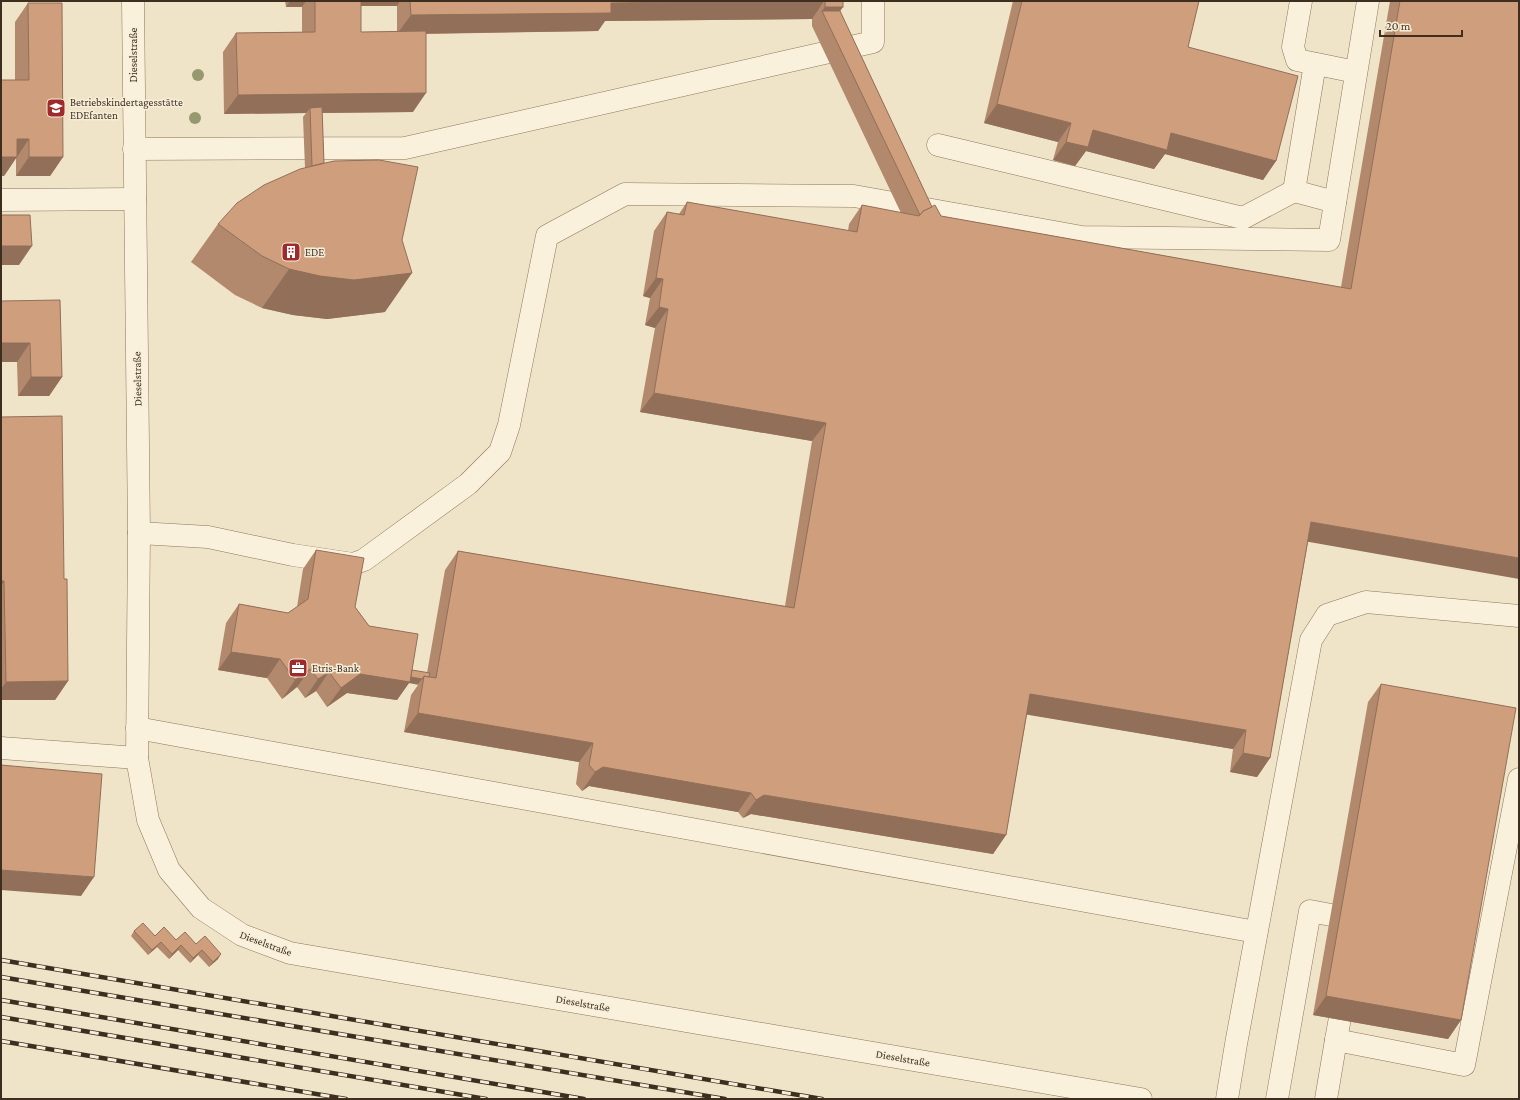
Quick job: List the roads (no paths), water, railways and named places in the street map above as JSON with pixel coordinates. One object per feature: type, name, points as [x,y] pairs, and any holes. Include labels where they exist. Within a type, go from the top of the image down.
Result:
[{"type":"street","name":"Dieselstraße","points":[[133,1],[139,533],[137,758],[148,820],[169,870],[201,908],[242,935],[290,953],[1141,1099]]},
{"type":"street","points":[[134,149],[404,148],[873,42],[873,1]]},
{"type":"street","points":[[1301,1],[1293,47],[1297,60],[1356,72]]},
{"type":"street","points":[[139,533],[208,537],[293,555],[353,564],[364,560],[468,484],[500,452],[509,425],[548,236],[625,194],[854,196],[1082,237],[1329,240],[1368,1]]},
{"type":"street","points":[[1294,191],[1315,64]]},
{"type":"street","points":[[938,145],[1243,218],[1294,191],[1335,202]]},
{"type":"street","points":[[1,200],[135,200]]},
{"type":"street","points":[[1238,239],[1243,218]]},
{"type":"street","points":[[1227,1099],[1256,932],[1311,640],[1327,615],[1366,602],[1519,616]]},
{"type":"street","points":[[137,728],[1256,932]]},
{"type":"street","points":[[1,748],[137,758]]},
{"type":"street","points":[[1336,1040],[1464,1065],[1519,779]]},
{"type":"street","points":[[1277,1099],[1310,911],[1330,915]]},
{"type":"street","points":[[1326,1099],[1343,1000]]},
{"type":"railway","points":[[1,960],[822,1099]]},
{"type":"railway","points":[[1,977],[725,1099]]},
{"type":"railway","points":[[1,1000],[584,1099]]},
{"type":"railway","points":[[1,1017],[486,1099]]},
{"type":"railway","points":[[1,1041],[346,1099]]},
{"type":"place","name":"Betriebskindertagesstätte EDEfanten","points":[[56,108]]},
{"type":"place","name":"EDE","points":[[291,252]]},
{"type":"place","name":"Etris-Bank","points":[[298,668]]}]
